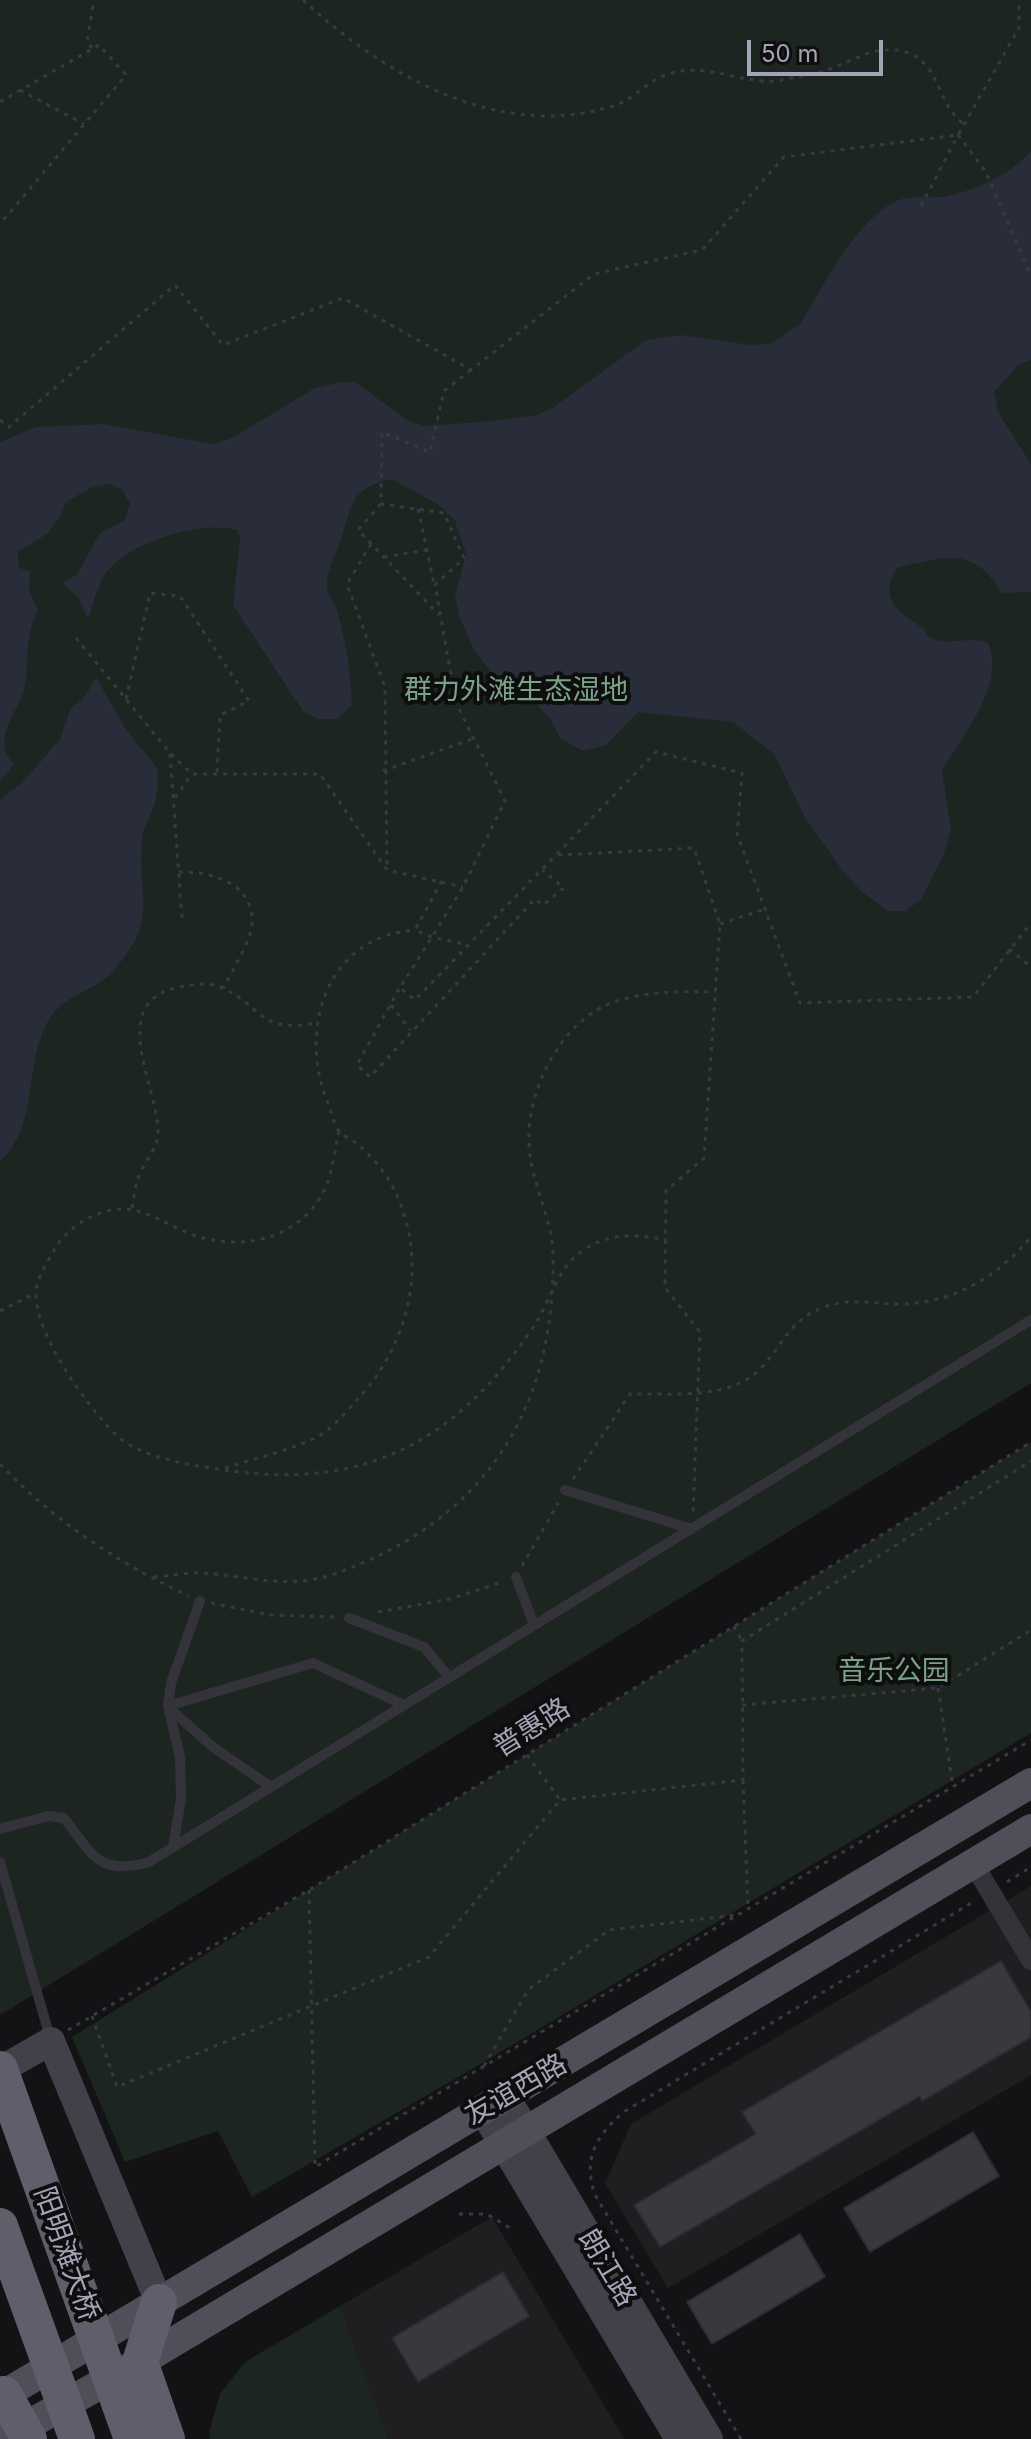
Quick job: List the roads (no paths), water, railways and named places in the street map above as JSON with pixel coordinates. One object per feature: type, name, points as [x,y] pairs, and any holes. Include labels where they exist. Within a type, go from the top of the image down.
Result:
[{"type":"highway","name":"阳明滩大桥","points":[[0,2069],[132,2439]]},
{"type":"highway","name":"阳明滩大桥","points":[[0,2226],[77,2439]]},
{"type":"highway","points":[[159,2302],[140,2362],[167,2439]]},
{"type":"highway","points":[[1,2393],[19,2435]]},
{"type":"main road","name":"友谊西路","points":[[1,2393],[1031,1783]]},
{"type":"main road","name":"友谊西路","points":[[19,2435],[1031,1829]]},
{"type":"main road","points":[[0,2069],[51,2041],[159,2302]]},
{"type":"main road","name":"朗江路","points":[[494,2103],[679,2439]]},
{"type":"main road","name":"朗江路","points":[[514,2137],[709,2439]]},
{"type":"street","points":[[973,1863],[1031,1960]]},
{"type":"lane","points":[[0,1829],[48,1816],[64,1818],[98,1862],[122,1869],[149,1862],[1031,1320]]},
{"type":"lane","points":[[565,1490],[692,1529]]},
{"type":"lane","points":[[516,1577],[534,1625]]},
{"type":"lane","points":[[173,1847],[181,1799],[180,1757],[168,1706],[171,1683],[200,1601]]},
{"type":"lane","points":[[349,1618],[424,1647],[449,1677]]},
{"type":"lane","points":[[168,1706],[313,1663],[404,1705]]},
{"type":"lane","points":[[168,1706],[213,1747],[271,1787]]},
{"type":"lane","points":[[0,1862],[51,2041]]},
{"type":"water","points":[[1031,151],[1031,360],[1019,364],[994,392],[999,414],[1031,464],[1031,592],[1002,593],[980,567],[957,558],[897,568],[892,579],[890,597],[894,604],[930,637],[945,641],[988,643],[992,659],[992,675],[980,708],[942,770],[951,830],[944,854],[921,899],[906,911],[888,911],[861,891],[806,819],[774,754],[733,722],[638,712],[606,745],[583,751],[560,738],[551,720],[528,694],[492,674],[474,650],[459,616],[455,596],[466,554],[455,521],[439,505],[392,479],[377,483],[359,494],[328,575],[327,589],[336,608],[345,644],[352,705],[338,719],[319,719],[303,711],[233,605],[240,538],[237,530],[206,528],[188,531],[135,549],[106,573],[88,619],[78,597],[62,583],[77,575],[99,534],[125,520],[130,503],[121,489],[109,484],[90,488],[65,503],[62,514],[47,534],[18,552],[19,568],[30,571],[29,591],[38,610],[28,645],[25,686],[5,735],[6,751],[14,765],[0,781],[0,442],[36,427],[103,424],[213,444],[232,438],[315,388],[342,382],[355,382],[407,420],[424,426],[537,415],[554,407],[646,340],[681,335],[750,345],[770,344],[800,324],[851,242],[877,214],[899,200],[947,196],[970,190],[1003,174]]},
{"type":"water","points":[[96,677],[125,728],[158,769],[156,799],[142,839],[142,922],[128,952],[114,970],[62,1005],[48,1021],[40,1039],[21,1130],[13,1147],[0,1162],[0,800],[23,782],[60,739],[70,710],[86,695]]},
{"type":"park label","name":"群力外滩生态湿地","points":[[516,691]]},
{"type":"park label","name":"音乐公园","points":[[894,1672]]}]
